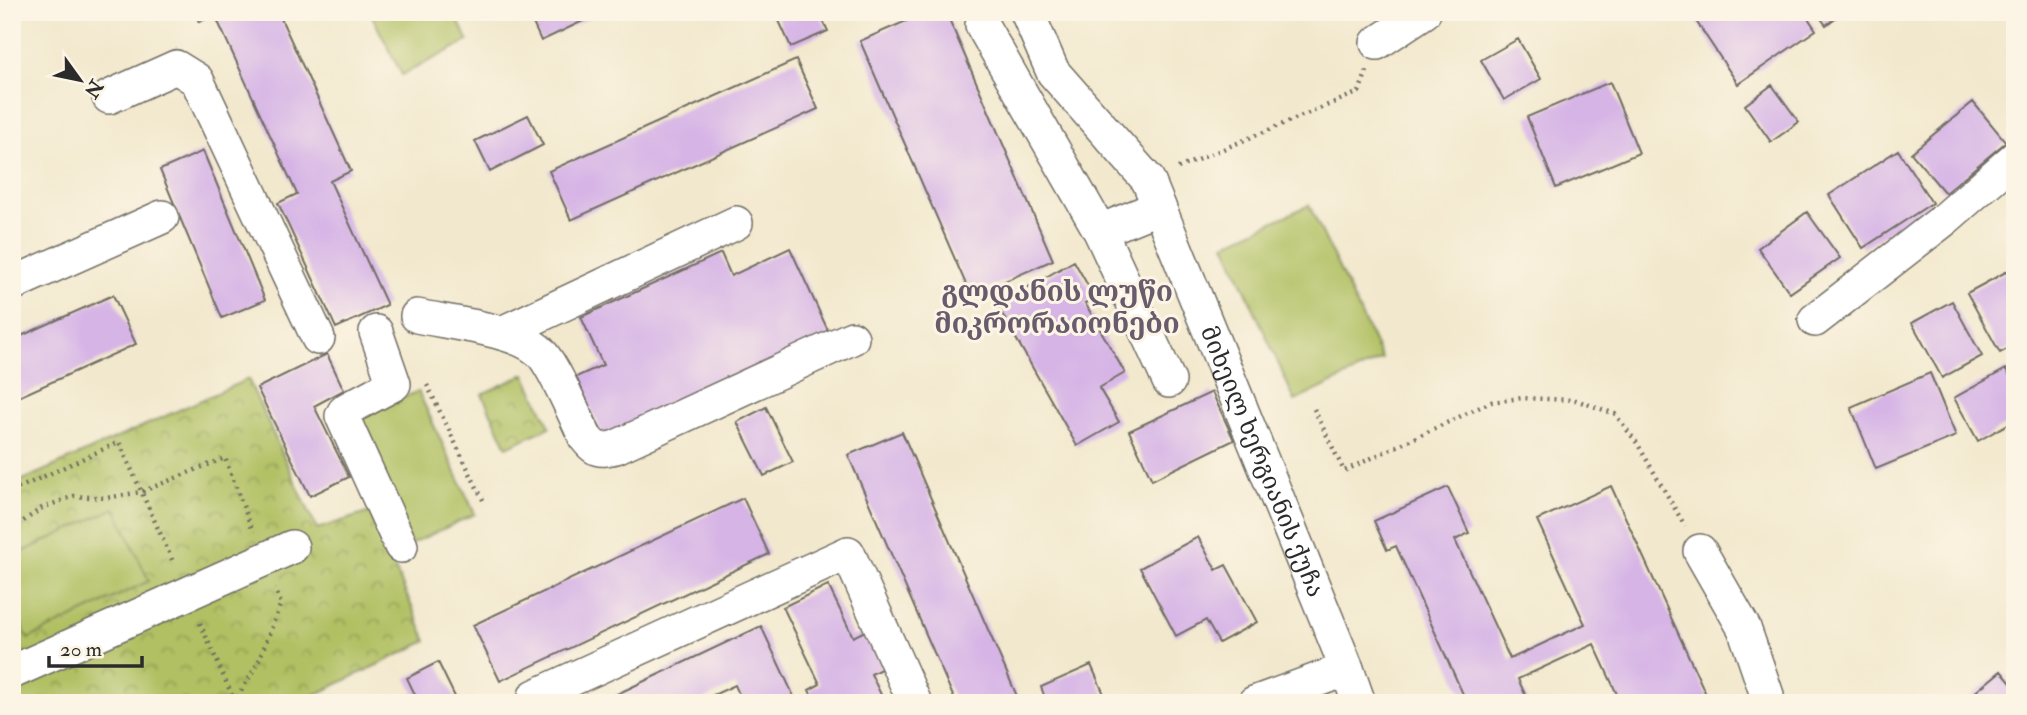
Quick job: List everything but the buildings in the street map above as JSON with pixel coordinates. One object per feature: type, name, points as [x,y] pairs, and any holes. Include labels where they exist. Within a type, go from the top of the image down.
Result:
[{"type":"street","name":"მიხეილ ხერგიანის ქუჩა","points":[[1027,12],[1053,72],[1154,194],[1359,703]]},
{"type":"street","points":[[1377,43],[1424,12]]},
{"type":"street","points":[[982,25],[1100,231],[1169,381]]},
{"type":"street","points":[[109,97],[176,67],[197,80],[318,338]]},
{"type":"street","points":[[1815,320],[1945,219],[2015,158]]},
{"type":"street","points":[[1100,231],[1154,194]]},
{"type":"street","points":[[12,284],[162,216]]},
{"type":"street","points":[[502,334],[736,223]]},
{"type":"street","points":[[417,316],[502,334],[526,342],[540,351],[585,437],[592,446],[601,450],[616,447],[852,338]]},
{"type":"street","points":[[376,332],[394,384],[349,408],[342,416],[401,546]]},
{"type":"street","points":[[1700,551],[1744,628],[1767,695],[1767,703]]},
{"type":"street","points":[[12,672],[278,553]]},
{"type":"street","points":[[535,696],[848,553],[915,703]]},
{"type":"street","points":[[1254,703],[1347,669]]},
{"type":"path","points":[[1154,194],[1359,92],[1377,43]]},
{"type":"path","points":[[394,384],[419,375],[424,378],[484,502]]},
{"type":"path","points":[[1314,409],[1344,471],[1491,402],[1522,398],[1576,400],[1615,414],[1637,443],[1700,551]]},
{"type":"path","points":[[12,491],[119,442],[234,703]]},
{"type":"path","points":[[12,528],[42,508],[74,496],[106,498],[141,492],[225,458],[278,553],[281,603],[258,663],[234,703]]},
{"type":"green space","points":[[370,12],[454,12],[468,41],[402,75]]},
{"type":"green space","points":[[1309,205],[1382,359],[1295,401],[1225,244]]},
{"type":"green space","points":[[525,374],[550,427],[507,447],[482,394]]},
{"type":"green space","points":[[248,379],[317,529],[370,512],[427,641],[298,703],[12,703],[12,485]]},
{"type":"green space","points":[[418,391],[475,514],[411,544],[354,421]]},
{"type":"green space","points":[[115,508],[149,581],[28,639],[12,606],[12,557]]},
{"type":"district","name":"გლდანის ლუწი მიკრორაიონები","points":[[1057,308]]}]
